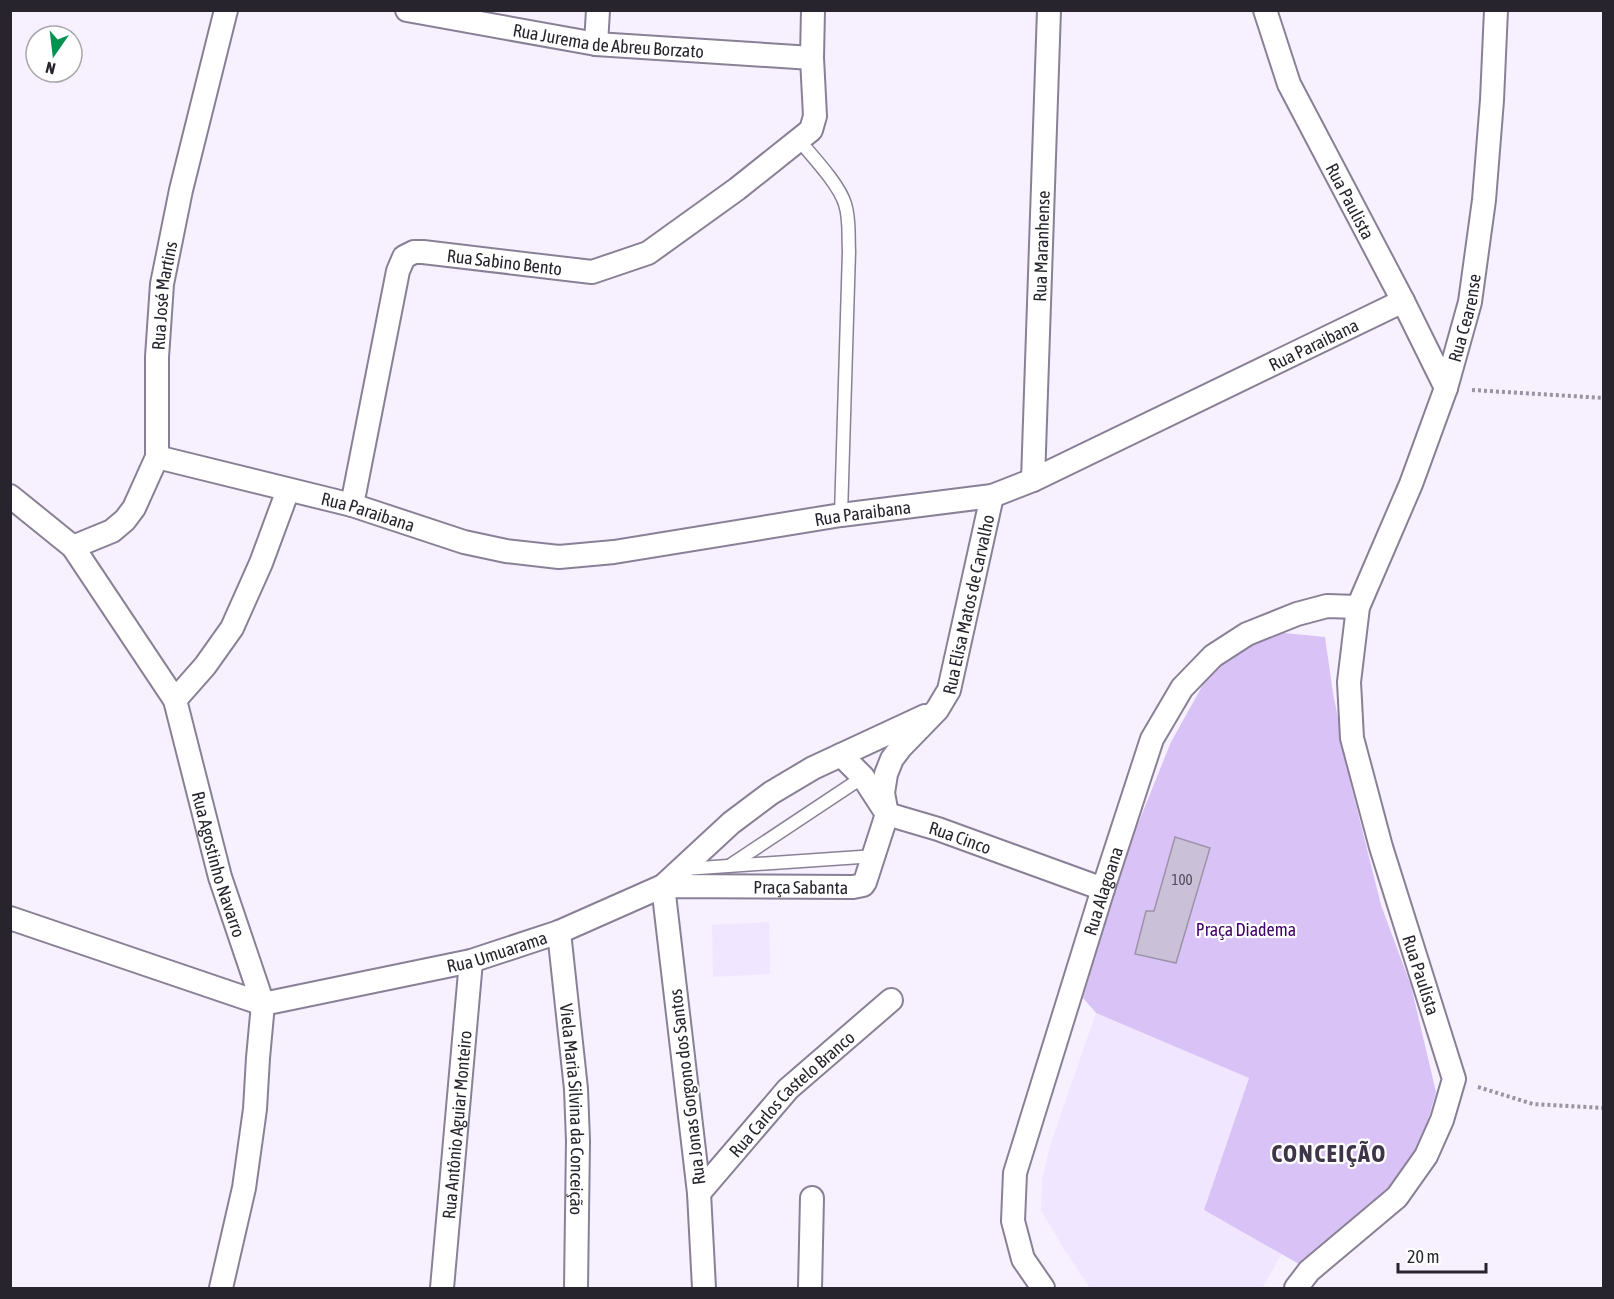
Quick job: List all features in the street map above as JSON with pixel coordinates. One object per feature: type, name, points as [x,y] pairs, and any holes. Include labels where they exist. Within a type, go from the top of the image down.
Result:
[{"type":"street","name":"Rua José Martins","points":[[74,547],[112,531],[125,520],[134,508],[157,457],[157,357],[162,284],[181,190],[226,10]]},
{"type":"street","name":"Rua Jurema de Abreu Borzato","points":[[407,10],[596,44],[812,58]]},
{"type":"street","points":[[596,44],[598,10]]},
{"type":"street","points":[[806,133],[815,116],[812,58],[813,10]]},
{"type":"street","name":"Rua Maranhense","points":[[1033,480],[1049,10]]},
{"type":"street","name":"Rua Paulista","points":[[1265,10],[1289,84],[1446,388]]},
{"type":"street","name":"Rua Cearense","points":[[1358,607],[1411,484],[1446,388],[1470,302],[1484,200],[1496,10]]},
{"type":"street","name":"Rua Sabino Bento","points":[[352,506],[398,271],[404,257],[414,252],[423,252],[592,272],[648,253],[737,189],[806,133]]},
{"type":"street","name":"Rua Paraibana","points":[[157,457],[352,506],[464,542],[506,551],[559,557],[614,552],[841,515],[992,496],[1033,480],[1403,301]]},
{"type":"street","points":[[175,700],[205,666],[232,627],[261,563],[288,490]]},
{"type":"street","name":"Rua Agostinho Navarro","points":[[10,496],[74,547],[175,700],[220,877],[263,1004],[255,1109],[244,1188],[221,1288]]},
{"type":"street","name":"Rua Elisa Matos de Carvalho","points":[[887,814],[883,793],[886,774],[892,759],[937,710],[949,690],[992,496]]},
{"type":"street","name":"Rua Alagoana","points":[[1043,1288],[1023,1259],[1013,1221],[1015,1173],[1152,739],[1182,688],[1213,656],[1247,634],[1297,614],[1327,606],[1358,607]]},
{"type":"street","name":"Rua Paulista","points":[[1358,607],[1349,682],[1352,738],[1381,846],[1454,1080]]},
{"type":"street","name":"Rua Umuarama","points":[[263,1004],[471,961],[559,932],[663,886],[731,823],[771,793],[813,768],[937,710]]},
{"type":"street","points":[[841,755],[863,777],[887,814]]},
{"type":"street","name":"Rua Cinco","points":[[887,814],[938,829],[1103,889]]},
{"type":"street","name":"Praça Sabanta","points":[[663,886],[863,885],[887,814]]},
{"type":"street","name":"Rua Jonas Gorgono dos Santos","points":[[663,886],[699,1193],[704,1288]]},
{"type":"street","points":[[10,918],[263,1004]]},
{"type":"street","name":"Viela Maria Silvina da Conceição","points":[[559,932],[576,1089],[578,1141],[576,1288]]},
{"type":"street","name":"Rua Antônio Aguiar Monteiro","points":[[442,1288],[471,961]]},
{"type":"street","name":"Rua Carlos Castelo Branco","points":[[699,1193],[788,1089],[891,1000]]},
{"type":"street","points":[[1296,1288],[1309,1272],[1397,1197],[1426,1156],[1442,1120],[1454,1080]]},
{"type":"street","points":[[810,1288],[812,1198]]},
{"type":"lane","points":[[806,133],[845,203],[848,220],[841,515]]},
{"type":"lane","points":[[728,866],[863,777]]},
{"type":"lane","points":[[681,870],[874,855]]},
{"type":"path","points":[[1446,388],[1604,398]]},
{"type":"path","points":[[1454,1080],[1533,1104],[1604,1108]]},
{"type":"shaded area","points":[[769,922],[770,974],[713,977],[712,925]]},
{"type":"shaded area","points":[[1096,1013],[1249,1078],[1204,1210],[1282,1254],[1262,1288],[1090,1288],[1064,1249],[1041,1210],[1042,1180],[1050,1146]]},
{"type":"green space","name":"Praça Diadema","points":[[1275,632],[1325,637],[1333,693],[1351,785],[1381,905],[1411,986],[1436,1092],[1419,1151],[1372,1216],[1306,1268],[1204,1210],[1249,1078],[1096,1013],[1083,998],[1123,861],[1171,742],[1214,665]]},
{"type":"building","points":[[1175,837],[1210,848],[1176,963],[1135,954],[1146,911],[1154,911]]},
{"type":"district","name":"CONCEIÇÃO","points":[[1329,1153]]}]
